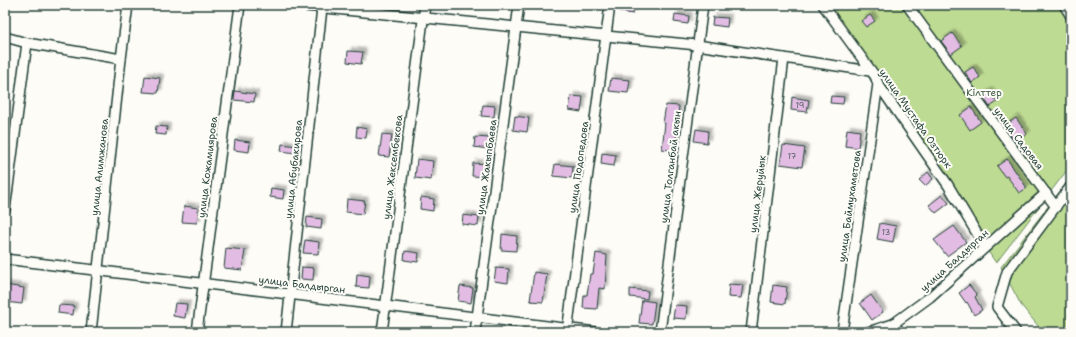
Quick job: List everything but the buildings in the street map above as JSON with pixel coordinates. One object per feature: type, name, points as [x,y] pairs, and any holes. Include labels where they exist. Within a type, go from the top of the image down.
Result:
[{"type":"street","name":"улица Алимжанова","points":[[91,332],[128,5]]},
{"type":"street","name":"улица Кожамиярова","points":[[197,332],[236,24],[240,5]]},
{"type":"street","points":[[295,5],[697,45],[870,71]]},
{"type":"street","name":"улица Жексембекова","points":[[382,332],[425,5]]},
{"type":"street","name":"улица Жакыпбаева","points":[[475,332],[519,5]]},
{"type":"street","name":"улица Подопедова","points":[[567,330],[610,5]]},
{"type":"street","name":"улица Толганбай акын","points":[[660,332],[703,5]]},
{"type":"street","name":"улица Мустафа Озтюрк","points":[[823,5],[875,76],[878,84],[948,185],[985,248]]},
{"type":"street","name":"улица Садовая","points":[[907,5],[1056,207]]},
{"type":"street","points":[[1064,5],[1071,16]]},
{"type":"street","name":"улица Абубакирова","points":[[286,332],[322,8]]},
{"type":"street","points":[[5,37],[28,43],[121,59]]},
{"type":"street","points":[[5,210],[28,43]]},
{"type":"street","name":"улица Жеруйык","points":[[751,332],[784,58]]},
{"type":"street","name":"улица Баймухаметова","points":[[842,332],[878,84]]},
{"type":"street","points":[[1016,332],[998,307],[1007,272],[1071,186]]},
{"type":"street","name":"улица Балдырган","points":[[868,332],[893,324],[930,297],[1046,193]]},
{"type":"street","name":"улица Балдырган","points":[[5,259],[477,317],[567,330],[596,332]]},
{"type":"street","points":[[893,324],[900,332]]},
{"type":"green space","name":"Кілттер","points":[[819,5],[1060,5],[1071,23],[1071,165],[996,263]]},
{"type":"green space","points":[[1071,177],[1071,332],[1043,332],[1021,305],[1001,267]]}]
